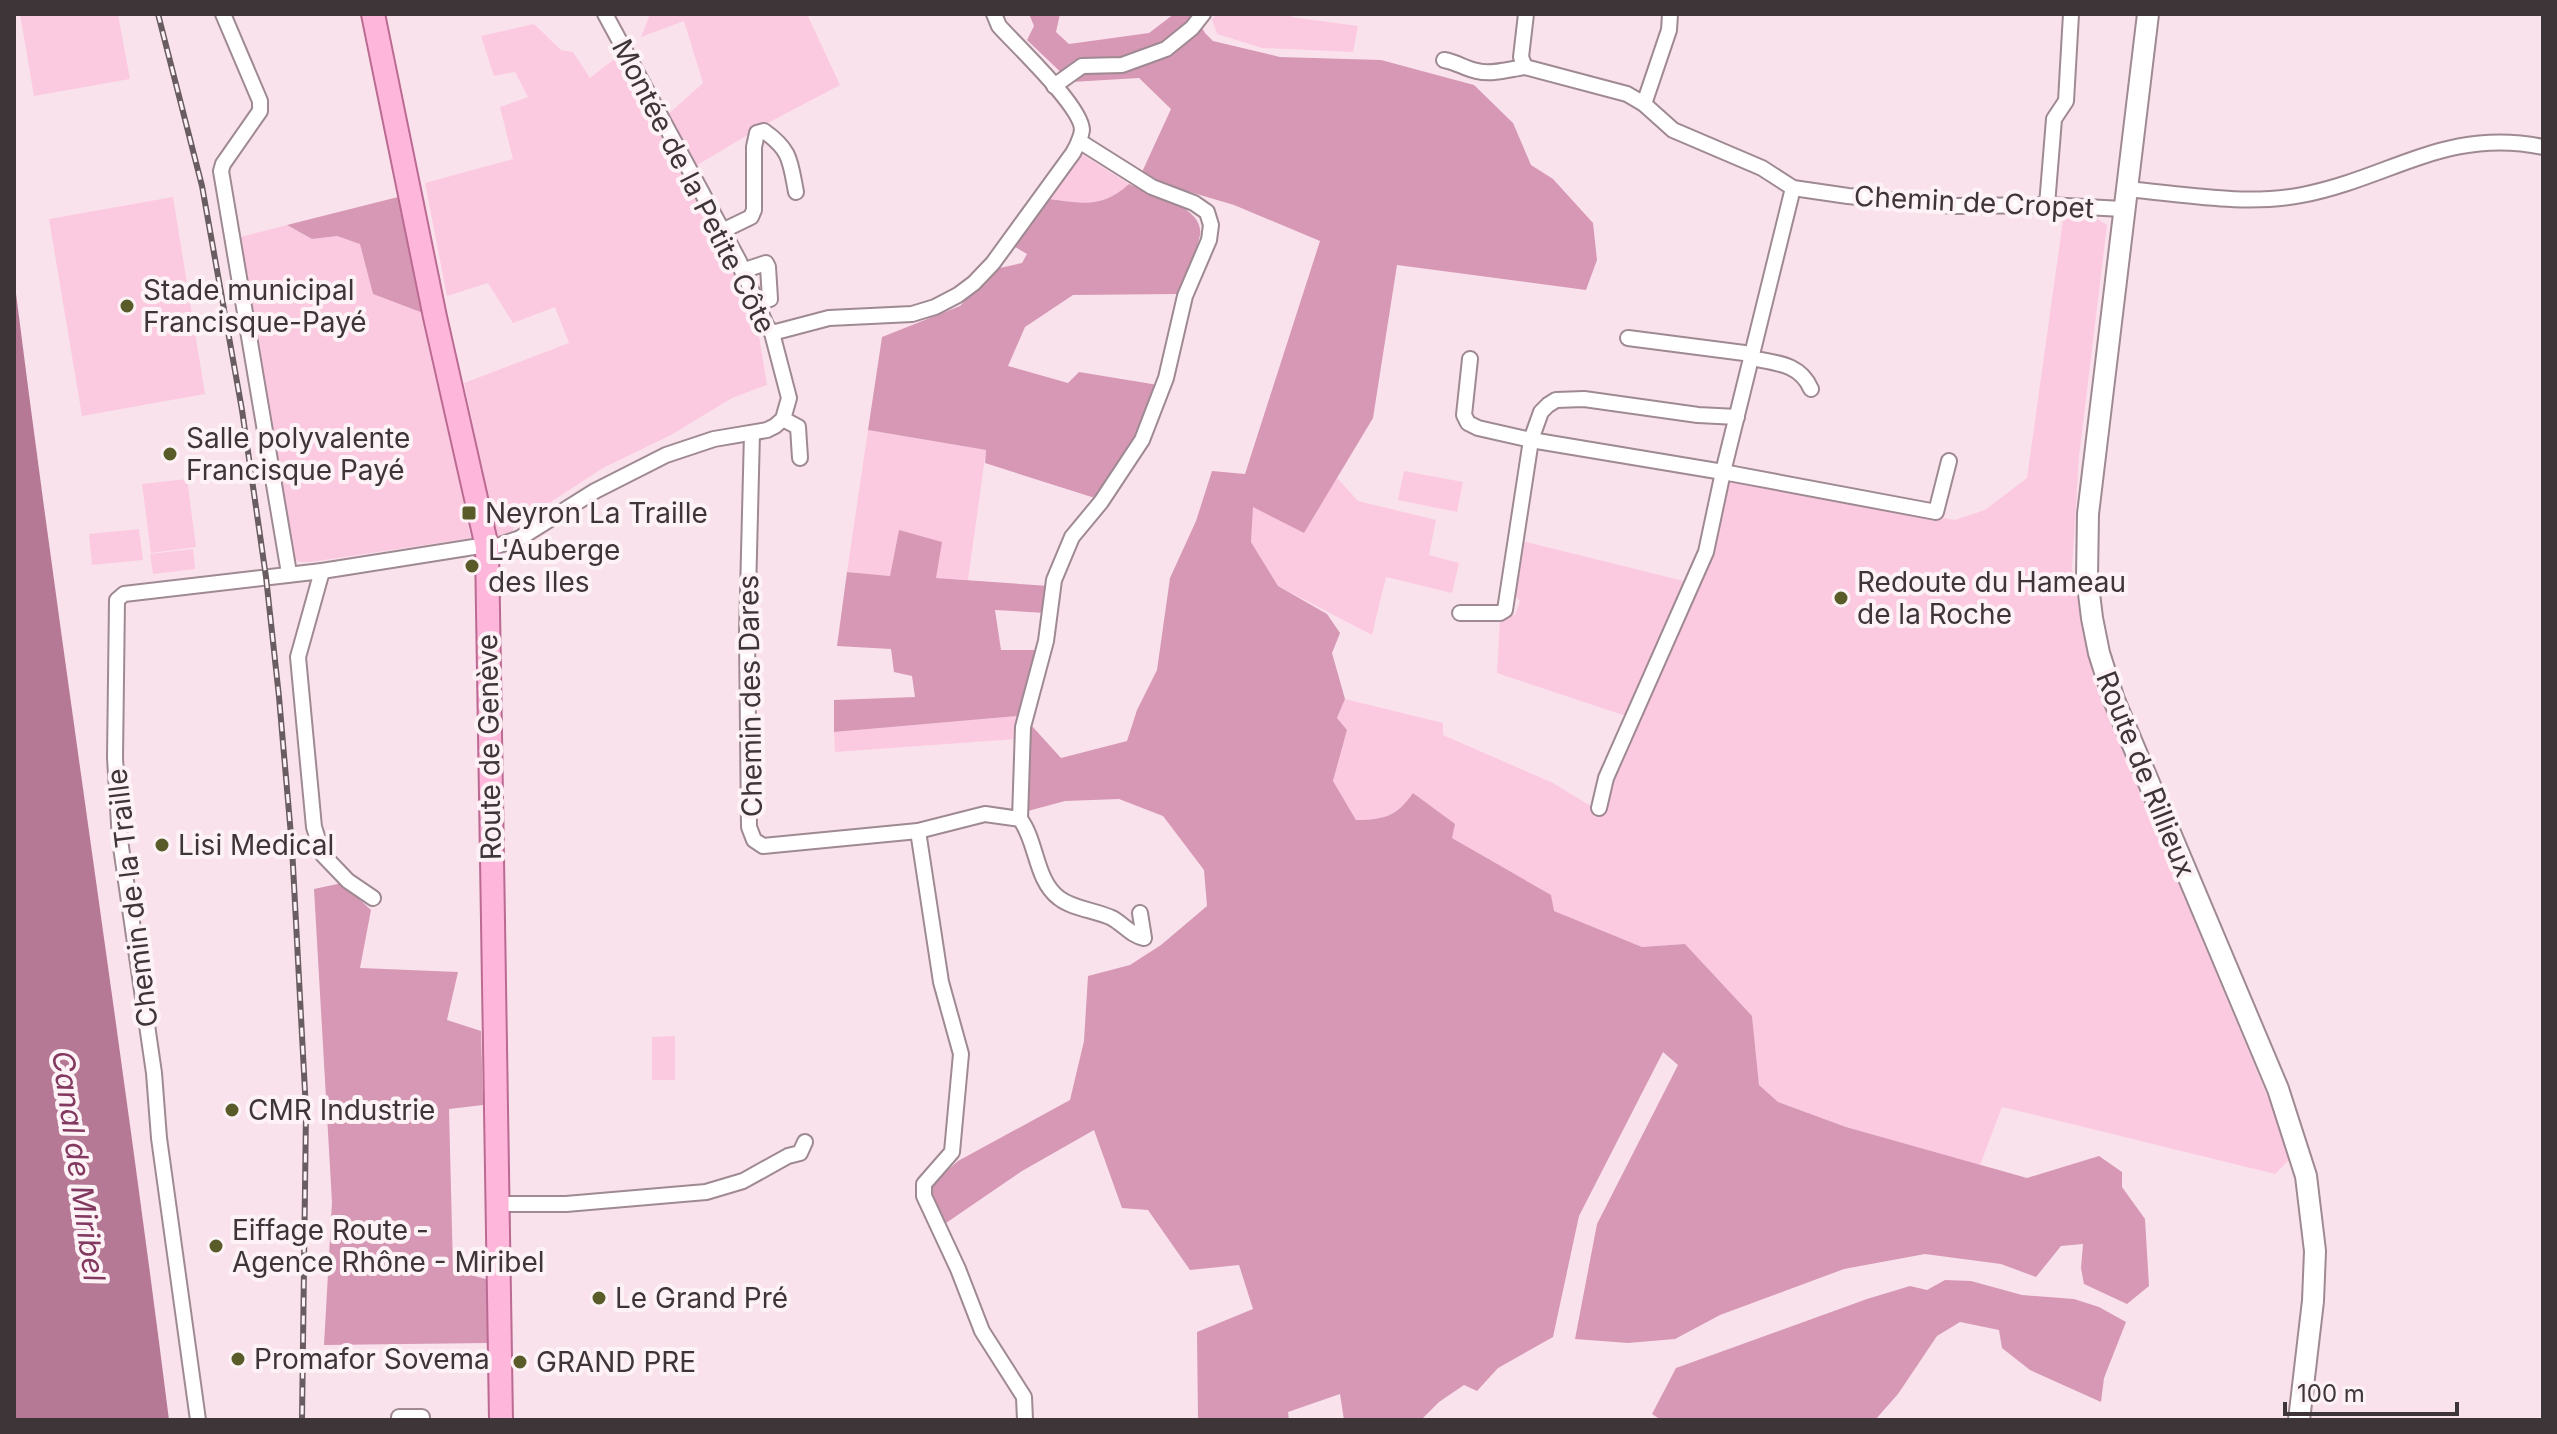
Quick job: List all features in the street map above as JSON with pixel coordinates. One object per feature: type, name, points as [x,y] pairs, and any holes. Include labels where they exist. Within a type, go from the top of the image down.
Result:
[{"type":"main road","name":"Route de Genève","points":[[373,14],[435,317],[487,547],[501,1420]]},
{"type":"street","points":[[223,14],[260,101],[257,117],[221,171],[289,573]]},
{"type":"street","name":"Montée de la Petite Côte","points":[[605,14],[722,231],[772,333],[789,398],[783,419]]},
{"type":"street","points":[[772,333],[829,318],[912,314],[958,295],[993,263],[1079,141],[1080,119],[1075,110],[999,26],[994,14]]},
{"type":"street","points":[[1054,86],[1082,66],[1122,65],[1166,49],[1192,28],[1203,14]]},
{"type":"street","points":[[1444,60],[1458,62],[1475,71],[1525,67],[1521,57],[1526,14]]},
{"type":"street","points":[[1644,104],[1669,30],[1670,14]]},
{"type":"street","points":[[2047,205],[2054,119],[2066,101],[2071,14]]},
{"type":"street","name":"Route de Rillieux","points":[[2148,14],[2088,514],[2087,577],[2099,653],[2125,730],[2278,1089],[2306,1176],[2315,1251],[2299,1420]]},
{"type":"street","name":"Chemin de Cropet","points":[[1525,67],[1613,88],[1644,104],[1673,130],[1762,168],[1793,188],[1954,206],[2047,205],[2124,199],[2278,198],[2317,191],[2457,145],[2493,142],[2543,147]]},
{"type":"street","points":[[722,231],[751,217],[754,210],[754,147],[757,133],[764,131],[782,144],[791,163],[796,192]]},
{"type":"street","points":[[1079,141],[1152,187],[1194,203],[1207,212],[1211,225],[1209,240],[1185,296],[1166,378],[1142,440],[1101,502],[1072,537],[1058,567],[1046,641],[1023,727],[1020,819],[1027,828],[1047,882],[1057,897],[1114,919],[1137,937],[1144,938],[1140,913]]},
{"type":"street","points":[[1599,808],[1606,778],[1706,552],[1793,188]]},
{"type":"street","points":[[742,271],[766,263],[768,267],[770,299],[756,303]]},
{"type":"street","points":[[1628,338],[1752,356],[1791,366],[1807,379],[1811,389]]},
{"type":"street","points":[[1470,359],[1464,415],[1468,423],[1531,440],[1936,512],[1949,461]]},
{"type":"street","points":[[1460,613],[1500,613],[1505,610],[1531,440],[1541,412],[1556,400],[1584,399],[1698,415],[1737,417]]},
{"type":"street","points":[[752,433],[767,430],[783,419],[798,427],[800,458]]},
{"type":"street","name":"Chemin de la Traille","points":[[198,1420],[118,811],[115,758],[117,600],[124,594],[494,547],[520,538],[606,485],[666,455],[714,439],[752,433]]},
{"type":"street","name":"Chemin des Dares","points":[[752,433],[747,633],[749,827],[754,840],[763,846],[918,831],[985,814],[1020,819]]},
{"type":"street","points":[[322,571],[298,657],[314,827],[323,855],[348,881],[373,898]]},
{"type":"street","points":[[918,831],[941,982],[961,1054],[952,1152],[924,1184],[924,1196],[958,1269],[982,1331],[1024,1397],[1025,1420]]},
{"type":"street","points":[[497,1204],[566,1204],[706,1192],[743,1181],[788,1156],[800,1153],[805,1142]]},
{"type":"street","points":[[399,1417],[422,1417],[422,1420]]},
{"type":"shaded area","points":[[20,14],[118,14],[130,79],[34,96]]},
{"type":"shaded area","points":[[650,14],[807,14],[840,85],[694,167],[665,117],[703,83],[684,21],[641,37]]},
{"type":"shaded area","points":[[1029,14],[1060,14],[1056,32],[1069,44],[1149,33],[1174,14],[1194,14],[1213,41],[1280,57],[1381,60],[1474,85],[1513,123],[1531,165],[1553,179],[1593,223],[1597,260],[1586,290],[1397,265],[1373,418],[1304,533],[1253,507],[1251,542],[1278,586],[1327,614],[1340,633],[1332,653],[1345,699],[1337,718],[1347,730],[1333,781],[1356,820],[1389,815],[1413,793],[1455,824],[1452,838],[1551,895],[1554,911],[1642,947],[1685,944],[1752,1016],[1759,1085],[1778,1102],[1846,1127],[2027,1178],[2099,1156],[2122,1172],[2122,1187],[2145,1219],[2149,1286],[2127,1304],[2084,1284],[2081,1268],[2083,1244],[2061,1246],[2036,1277],[2001,1264],[1925,1254],[1844,1269],[1720,1315],[1675,1339],[1628,1343],[1575,1339],[1597,1224],[1678,1065],[1663,1052],[1579,1216],[1553,1337],[1498,1368],[1477,1391],[1464,1385],[1439,1402],[1421,1420],[1344,1420],[1340,1394],[1288,1412],[1289,1420],[1198,1420],[1197,1332],[1253,1309],[1239,1265],[1190,1270],[1148,1210],[1122,1208],[1094,1130],[1022,1171],[946,1223],[926,1189],[958,1161],[1070,1100],[1084,1041],[1088,976],[1130,965],[1161,945],[1207,906],[1204,870],[1163,816],[1119,799],[1065,801],[1028,811],[1027,753],[1031,725],[1061,758],[1127,741],[1137,710],[1157,670],[1170,578],[1196,521],[1212,471],[1245,474],[1320,241],[1234,205],[1170,186],[1142,172],[1171,109],[1139,78],[1071,82],[1027,40],[1034,26]]},
{"type":"shaded area","points":[[1216,14],[1293,14],[1291,17],[1358,26],[1353,52],[1262,48],[1217,34],[1212,20]]},
{"type":"shaded area","points":[[534,24],[561,50],[573,52],[590,78],[618,56],[733,262],[757,323],[767,385],[732,398],[671,435],[603,468],[514,526],[511,535],[497,540],[464,383],[569,343],[555,307],[513,323],[488,283],[447,296],[425,183],[513,159],[500,107],[528,97],[515,72],[494,76],[481,36]]},
{"type":"shaded area","points":[[1080,153],[1129,184],[1101,201],[1082,203],[1049,199]]},
{"type":"shaded area","points":[[1129,184],[1174,202],[1194,216],[1199,225],[1198,243],[1177,294],[1073,295],[1025,327],[1008,366],[1068,383],[1079,372],[1158,385],[1137,441],[1098,499],[985,463],[986,450],[868,430],[882,337],[960,306],[995,269],[1022,263],[1027,254],[1015,247],[1049,199],[1082,203],[1101,201]]},
{"type":"shaded area","name":"Stade municipal Francisque-Payé","points":[[173,197],[205,394],[82,416],[49,219]]},
{"type":"shaded area","points":[[398,197],[423,313],[373,294],[360,244],[337,236],[312,239],[287,225]]},
{"type":"shaded area","points":[[2064,213],[2094,217],[2107,225],[2079,457],[2072,568],[2094,682],[2277,1119],[2291,1158],[2275,1174],[2002,1107],[1980,1165],[1846,1127],[1778,1102],[1759,1086],[1752,1016],[1685,944],[1642,947],[1553,911],[1551,895],[1452,838],[1414,793],[1389,815],[1356,820],[1333,781],[1347,730],[1337,719],[1345,699],[1443,723],[1443,735],[1553,783],[1594,808],[1695,584],[1725,478],[1955,520],[1985,510],[2027,478]]},
{"type":"shaded area","points":[[287,225],[312,239],[337,236],[361,244],[373,294],[423,313],[471,538],[311,562],[299,562],[291,556],[240,237]]},
{"type":"shaded area","points":[[868,430],[986,450],[968,580],[936,578],[899,531],[890,576],[847,572]]},
{"type":"shaded area","points":[[1404,471],[1463,482],[1457,512],[1398,500]]},
{"type":"shaded area","points":[[1337,478],[1358,501],[1436,520],[1429,555],[1459,563],[1452,593],[1386,577],[1372,635],[1278,586],[1251,542],[1252,506],[1304,533]]},
{"type":"shaded area","points":[[187,479],[196,547],[151,553],[142,484]]},
{"type":"shaded area","points":[[139,529],[143,560],[92,565],[89,534]]},
{"type":"shaded area","points":[[899,530],[942,542],[936,578],[1049,586],[1046,613],[995,610],[1001,650],[1036,650],[1017,716],[834,732],[834,700],[915,697],[912,676],[894,672],[891,649],[837,646],[847,572],[890,576]]},
{"type":"shaded area","points":[[1518,540],[1688,582],[1626,716],[1497,673],[1500,617],[1515,615],[1520,601],[1510,590]]},
{"type":"shaded area","points":[[193,549],[195,569],[153,574],[150,554]]},
{"type":"shaded area","points":[[1017,716],[1016,739],[835,752],[834,732]]},
{"type":"shaded area","points":[[342,883],[371,910],[360,968],[458,972],[447,1020],[481,1031],[483,1105],[449,1109],[453,1270],[489,1280],[488,1343],[324,1345],[332,1202],[314,889]]},
{"type":"shaded area","points":[[675,1036],[675,1080],[652,1080],[652,1037]]},
{"type":"shaded area","points":[[1945,1280],[1971,1281],[2022,1295],[2074,1299],[2099,1307],[2126,1322],[2104,1378],[2101,1402],[2030,1370],[2002,1348],[1999,1330],[1960,1322],[1937,1336],[1898,1394],[1875,1420],[1661,1420],[1652,1414],[1676,1368],[1867,1299],[1910,1286],[1927,1290]]},
{"type":"water","name":"Canal de Miribel","points":[[14,278],[131,1134],[169,1420],[14,1420]]},
{"type":"railway","points":[[158,14],[202,186],[242,410],[266,577],[279,697],[292,847],[306,1111],[302,1420]]},
{"type":"place","name":"Stade municipal Francisque-Payé","points":[[127,306]]},
{"type":"place","name":"Salle polyvalente Francisque Payé","points":[[170,454]]},
{"type":"place","name":"Neyron La Traille","points":[[469,513]]},
{"type":"place","name":"L'Auberge des Iles","points":[[472,566]]},
{"type":"place","name":"Redoute du Hameau de la Roche","points":[[1841,598]]},
{"type":"place","name":"Lisi Medical","points":[[162,845]]},
{"type":"place","name":"CMR Industrie","points":[[232,1110]]},
{"type":"place","name":"Eiffage Route - Agence Rhône - Miribel","points":[[216,1246]]},
{"type":"place","name":"Le Grand Pré","points":[[599,1298]]},
{"type":"place","name":"Promafor Sovema","points":[[238,1359]]},
{"type":"place","name":"GRAND PRE","points":[[520,1362]]}]
